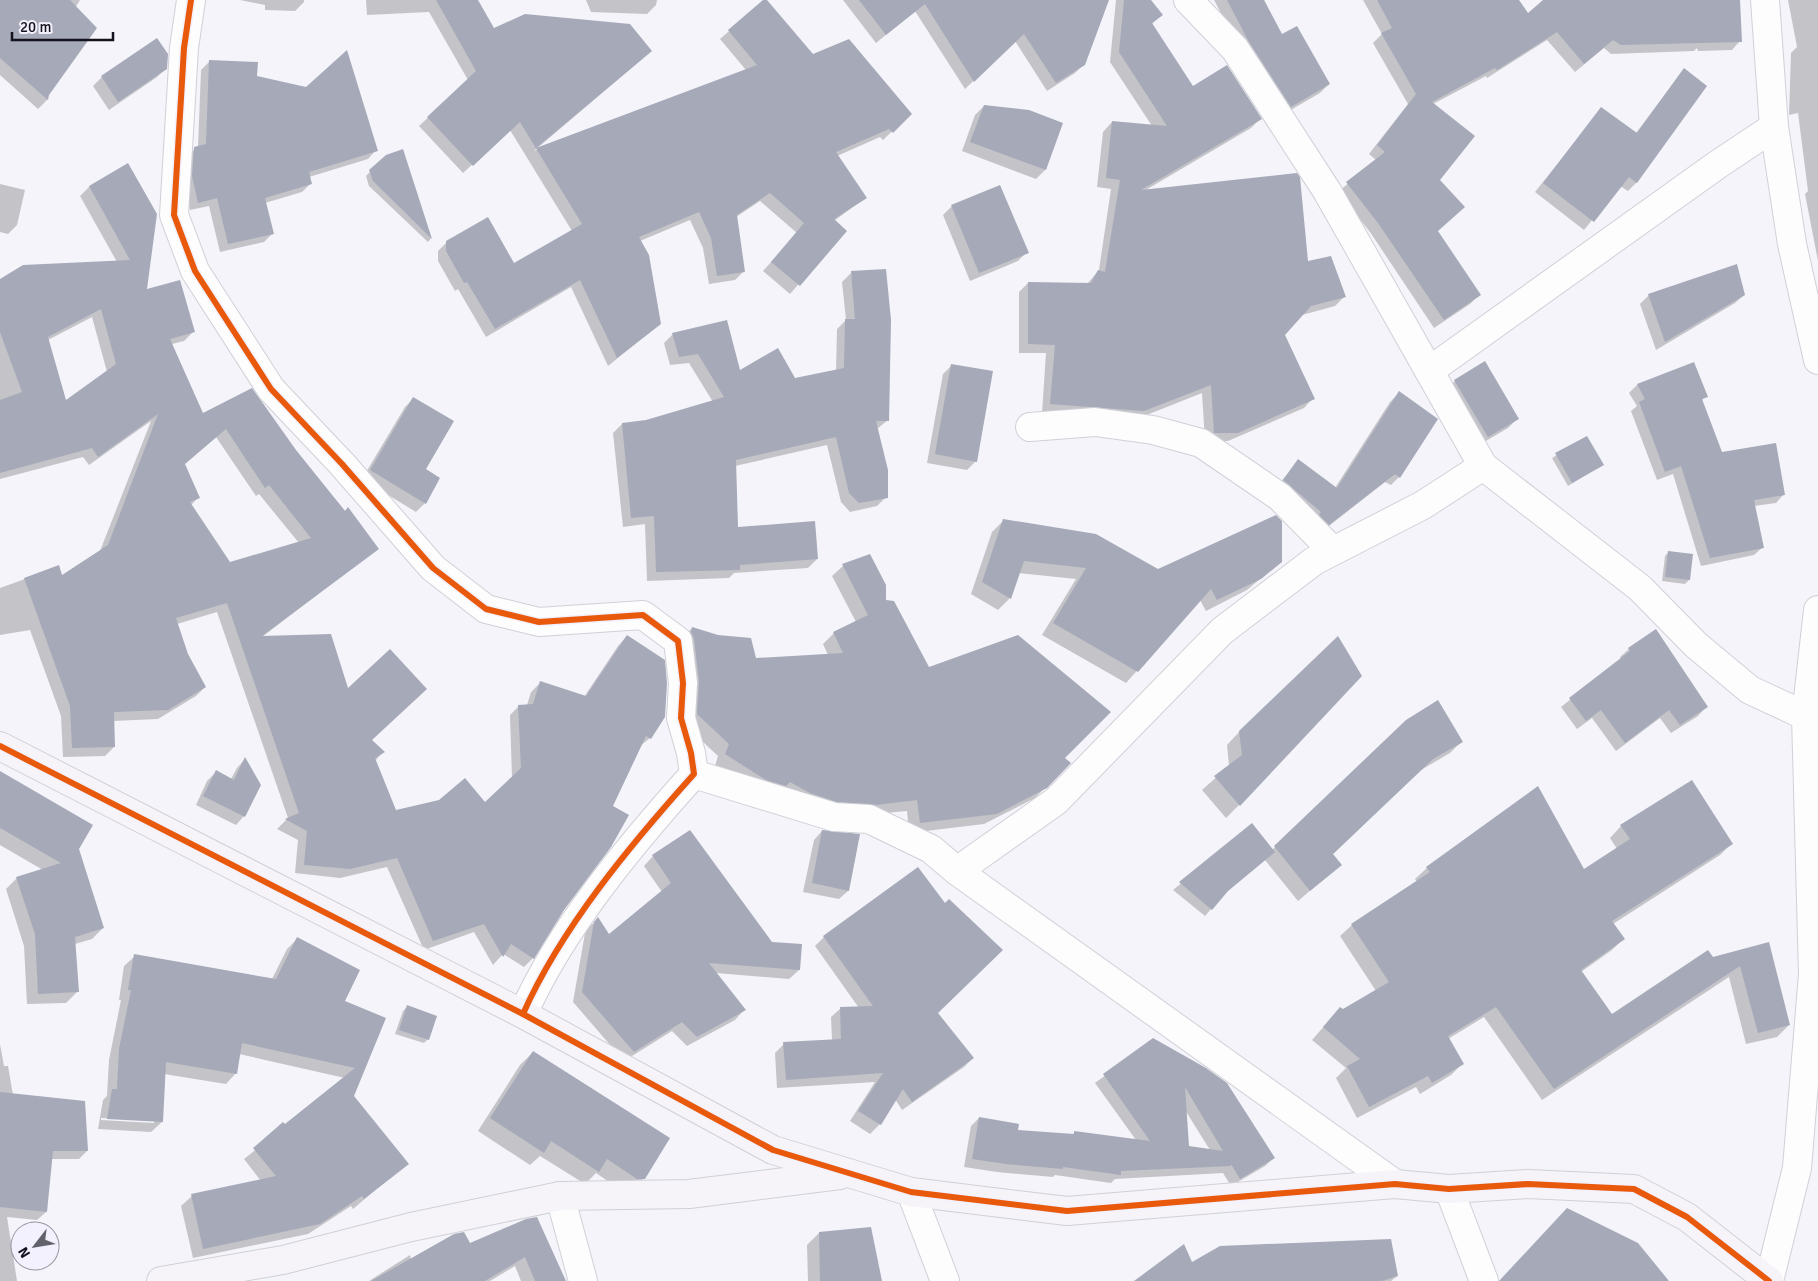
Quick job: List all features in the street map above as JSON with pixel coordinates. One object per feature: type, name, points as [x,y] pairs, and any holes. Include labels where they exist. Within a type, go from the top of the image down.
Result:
[{"type":"street","points":[[191,0],[184,48],[174,214],[195,272],[271,389],[342,464],[433,568],[486,609],[539,622],[643,615],[678,641],[683,683],[681,718],[691,753],[694,774],[644,830],[559,947],[537,983],[523,1014]]},
{"type":"street","points":[[1188,0],[1235,49],[1327,191],[1483,466],[1640,588],[1696,645],[1750,690],[1806,716]]},
{"type":"street","points":[[1766,0],[1774,127],[1792,244],[1818,360]]},
{"type":"street","points":[[1429,371],[1717,165],[1774,127]]},
{"type":"street","points":[[1030,427],[1095,422],[1154,430],[1201,443],[1280,497],[1332,550]]},
{"type":"street","points":[[957,871],[1056,801],[1222,631],[1314,560],[1423,505],[1483,466]]},
{"type":"street","points":[[0,746],[523,1014],[773,1150],[911,1192],[1067,1211],[1395,1184],[1449,1190],[1528,1184],[1634,1190],[1687,1217],[1769,1281],[1808,1171],[1814,974],[1806,716],[1818,610]]},
{"type":"street","points":[[694,774],[834,816],[869,819],[931,850],[957,871],[1395,1184]]},
{"type":"street","points":[[161,1281],[283,1260],[411,1227],[560,1196],[689,1194],[852,1174]]},
{"type":"street","points":[[1449,1190],[1484,1281]]},
{"type":"street","points":[[911,1192],[945,1281]]},
{"type":"street","points":[[560,1196],[583,1281]]},
{"type":"building","points":[[0,0],[70,0],[97,28],[49,95],[48,100],[0,58]]},
{"type":"building","points":[[436,0],[478,0],[494,28],[525,14],[630,24],[652,51],[536,148],[757,65],[728,30],[763,0],[767,0],[813,54],[849,39],[912,114],[893,133],[889,129],[836,152],[867,198],[834,219],[847,231],[800,286],[771,262],[804,223],[770,193],[737,215],[745,272],[717,276],[711,238],[699,212],[639,237],[649,255],[661,324],[617,358],[580,280],[495,329],[467,282],[464,283],[446,251],[446,241],[488,217],[514,263],[582,224],[520,122],[473,166],[427,117],[476,71]]},
{"type":"building","points":[[859,0],[1109,0],[1085,65],[1056,83],[1024,34],[974,82],[925,4],[886,35]]},
{"type":"building","points":[[1124,0],[1151,0],[1163,15],[1152,23],[1193,86],[1227,65],[1262,119],[1141,190],[1297,173],[1300,177],[1308,261],[1331,256],[1346,297],[1311,306],[1285,335],[1315,399],[1238,433],[1214,433],[1211,385],[1144,411],[1050,404],[1055,345],[1028,344],[1028,282],[1091,283],[1098,270],[1105,272],[1120,180],[1106,178],[1112,121],[1167,126],[1119,52]]},
{"type":"building","points":[[1227,0],[1264,0],[1282,34],[1297,26],[1330,84],[1291,107],[1249,42]]},
{"type":"building","points":[[1377,0],[1519,0],[1528,13],[1543,0],[1740,0],[1742,42],[1621,45],[1613,40],[1584,64],[1557,32],[1497,70],[1495,68],[1432,102],[1475,136],[1440,180],[1465,207],[1438,231],[1481,295],[1444,320],[1378,223],[1346,182],[1385,152],[1377,145],[1416,94],[1381,33],[1392,28]]},
{"type":"building","points":[[157,38],[168,54],[167,69],[118,102],[101,76]]},
{"type":"building","points":[[347,50],[378,151],[309,172],[312,184],[265,198],[274,234],[228,244],[217,198],[198,203],[192,176],[194,147],[206,144],[209,60],[258,62],[257,76],[306,87]]},
{"type":"building","points":[[1684,68],[1707,86],[1637,183],[1629,177],[1594,222],[1543,183],[1601,107],[1637,133]]},
{"type":"building","points":[[984,105],[1029,110],[1063,123],[1046,170],[970,142]]},
{"type":"building","points":[[403,149],[432,239],[373,181],[369,170],[386,155]]},
{"type":"building","points":[[128,163],[157,214],[147,289],[180,280],[195,332],[170,339],[203,413],[252,388],[296,450],[345,511],[348,507],[379,549],[262,636],[331,634],[348,688],[390,649],[427,689],[372,740],[385,752],[375,758],[396,810],[439,800],[465,778],[485,802],[521,768],[518,705],[533,704],[540,681],[586,696],[627,635],[665,660],[667,683],[665,717],[651,739],[646,736],[613,806],[629,815],[611,847],[564,910],[534,959],[511,944],[503,957],[484,924],[433,941],[397,858],[350,869],[304,865],[307,831],[285,819],[299,813],[227,603],[176,618],[188,654],[206,687],[168,710],[114,712],[115,747],[72,748],[70,706],[24,578],[59,565],[62,575],[108,545],[158,414],[98,457],[92,448],[0,473],[0,400],[22,392],[0,332],[0,279],[23,265],[130,260],[89,186]],"holes":[[[101,309],[116,364],[66,400],[48,337]],[[226,429],[265,488],[269,485],[311,538],[230,562],[190,502],[200,498],[185,464]]]},
{"type":"building","points":[[1000,185],[1029,253],[979,273],[951,205]]},
{"type":"building","points":[[1737,264],[1745,295],[1665,342],[1648,294]]},
{"type":"building","points":[[886,269],[891,320],[889,421],[876,421],[888,470],[888,498],[859,503],[849,493],[836,437],[736,460],[738,527],[815,521],[818,559],[740,565],[740,570],[656,572],[654,516],[631,518],[622,423],[646,420],[724,397],[698,354],[679,357],[672,333],[727,320],[740,370],[778,348],[795,378],[844,368],[845,319],[855,319],[851,271]]},
{"type":"building","points":[[1485,361],[1519,419],[1488,437],[1454,380]]},
{"type":"building","points":[[1694,362],[1708,397],[1702,399],[1722,452],[1776,443],[1785,495],[1754,500],[1764,548],[1710,558],[1681,466],[1665,472],[1639,402],[1645,399],[1637,384]]},
{"type":"building","points":[[951,364],[993,371],[977,462],[935,454]]},
{"type":"building","points":[[1399,391],[1438,419],[1400,478],[1395,474],[1329,525],[1319,515],[1321,512],[1283,480],[1298,459],[1337,488]]},
{"type":"building","points":[[413,397],[454,421],[426,469],[440,478],[426,504],[370,470]]},
{"type":"building","points":[[1587,436],[1604,465],[1572,483],[1555,453]]},
{"type":"building","points":[[1276,515],[1282,521],[1282,562],[1261,579],[1217,600],[1211,589],[1138,672],[1053,623],[1086,568],[1024,561],[1011,599],[982,582],[1003,519],[1096,534],[1158,569]]},
{"type":"building","points":[[1668,551],[1693,554],[1690,580],[1665,577]]},
{"type":"building","points":[[870,554],[886,585],[886,600],[894,601],[929,667],[1018,635],[1111,712],[1065,758],[1071,763],[1047,788],[997,814],[920,823],[917,800],[876,805],[837,802],[810,793],[790,782],[786,786],[766,780],[725,754],[729,744],[697,714],[699,681],[694,639],[691,632],[692,627],[718,635],[751,638],[756,658],[843,653],[833,632],[868,615],[842,564]]},
{"type":"building","points":[[1656,629],[1708,707],[1680,725],[1669,710],[1625,743],[1601,710],[1586,721],[1569,698],[1630,651],[1628,648]]},
{"type":"building","points":[[1338,636],[1362,676],[1240,806],[1214,776],[1242,755],[1239,731]]},
{"type":"building","points":[[1438,700],[1463,742],[1433,759],[1333,854],[1342,865],[1310,891],[1274,846],[1406,720]]},
{"type":"building","points":[[245,757],[261,785],[245,817],[203,796],[216,770],[234,780]]},
{"type":"building","points":[[0,771],[93,825],[79,849],[104,928],[75,937],[79,992],[38,994],[35,934],[16,877],[61,863],[0,828]]},
{"type":"building","points":[[1692,780],[1733,844],[1612,921],[1625,939],[1581,970],[1612,1014],[1708,950],[1713,957],[1769,942],[1790,1025],[1758,1033],[1740,966],[1554,1089],[1496,1007],[1448,1036],[1464,1064],[1432,1083],[1428,1076],[1369,1107],[1347,1066],[1360,1059],[1323,1027],[1340,1007],[1343,1009],[1389,982],[1351,924],[1430,872],[1426,867],[1538,786],[1584,869],[1630,839],[1620,825]]},
{"type":"building","points":[[1252,823],[1275,852],[1228,891],[1212,910],[1179,882]]},
{"type":"building","points":[[690,830],[772,942],[802,944],[800,970],[709,963],[746,1010],[697,1037],[682,1022],[634,1052],[582,992],[594,922],[598,917],[609,934],[671,883],[652,855]]},
{"type":"building","points":[[822,830],[860,834],[849,891],[812,883]]},
{"type":"building","points":[[918,867],[945,903],[949,899],[1003,950],[938,1013],[974,1058],[912,1102],[903,1089],[881,1125],[858,1111],[883,1073],[786,1080],[783,1042],[841,1039],[840,1007],[873,1006],[823,936]]},
{"type":"building","points":[[297,937],[360,970],[345,1001],[386,1018],[354,1096],[409,1164],[364,1199],[362,1196],[320,1224],[203,1249],[191,1194],[276,1176],[253,1148],[283,1122],[285,1124],[355,1068],[242,1043],[237,1074],[166,1062],[163,1122],[107,1119],[112,1089],[117,1089],[119,1049],[131,990],[128,990],[134,954],[276,979]]},
{"type":"building","points":[[407,1005],[437,1016],[429,1040],[399,1030]]},
{"type":"building","points":[[1153,1038],[1206,1068],[1227,1083],[1275,1158],[1240,1179],[1231,1164],[1231,1166],[1121,1171],[1121,1175],[1063,1167],[1063,1169],[1006,1164],[972,1159],[979,1117],[1019,1124],[1018,1130],[1074,1134],[1074,1131],[1150,1141],[1103,1074]],"holes":[[[1185,1087],[1223,1151],[1189,1146]]]},
{"type":"building","points":[[533,1051],[670,1138],[645,1179],[637,1179],[607,1159],[599,1172],[551,1141],[544,1153],[490,1118]]},
{"type":"building","points":[[0,1092],[85,1101],[88,1151],[53,1151],[47,1212],[0,1207]]},
{"type":"building","points":[[1567,1208],[1638,1243],[1669,1281],[1499,1281]]},
{"type":"building","points":[[537,1217],[566,1281],[535,1281],[525,1257],[485,1281],[371,1281],[454,1234],[464,1232],[470,1243],[526,1219]]},
{"type":"building","points":[[871,1227],[882,1281],[820,1281],[819,1232]]},
{"type":"building","points":[[1391,1239],[1398,1276],[1382,1281],[1134,1281],[1184,1244],[1192,1262],[1220,1246]]},
{"type":"cycle path","points":[[191,0],[184,48],[174,215],[195,271],[271,389],[342,464],[433,568],[486,609],[539,622],[643,615],[678,641],[683,683],[681,718],[691,753],[694,774],[646,829],[599,888],[557,950],[523,1014]]},
{"type":"cycle path","points":[[0,746],[523,1014],[773,1150],[911,1192],[1067,1211],[1395,1184],[1449,1189],[1528,1184],[1634,1189],[1687,1217],[1769,1281]]}]
